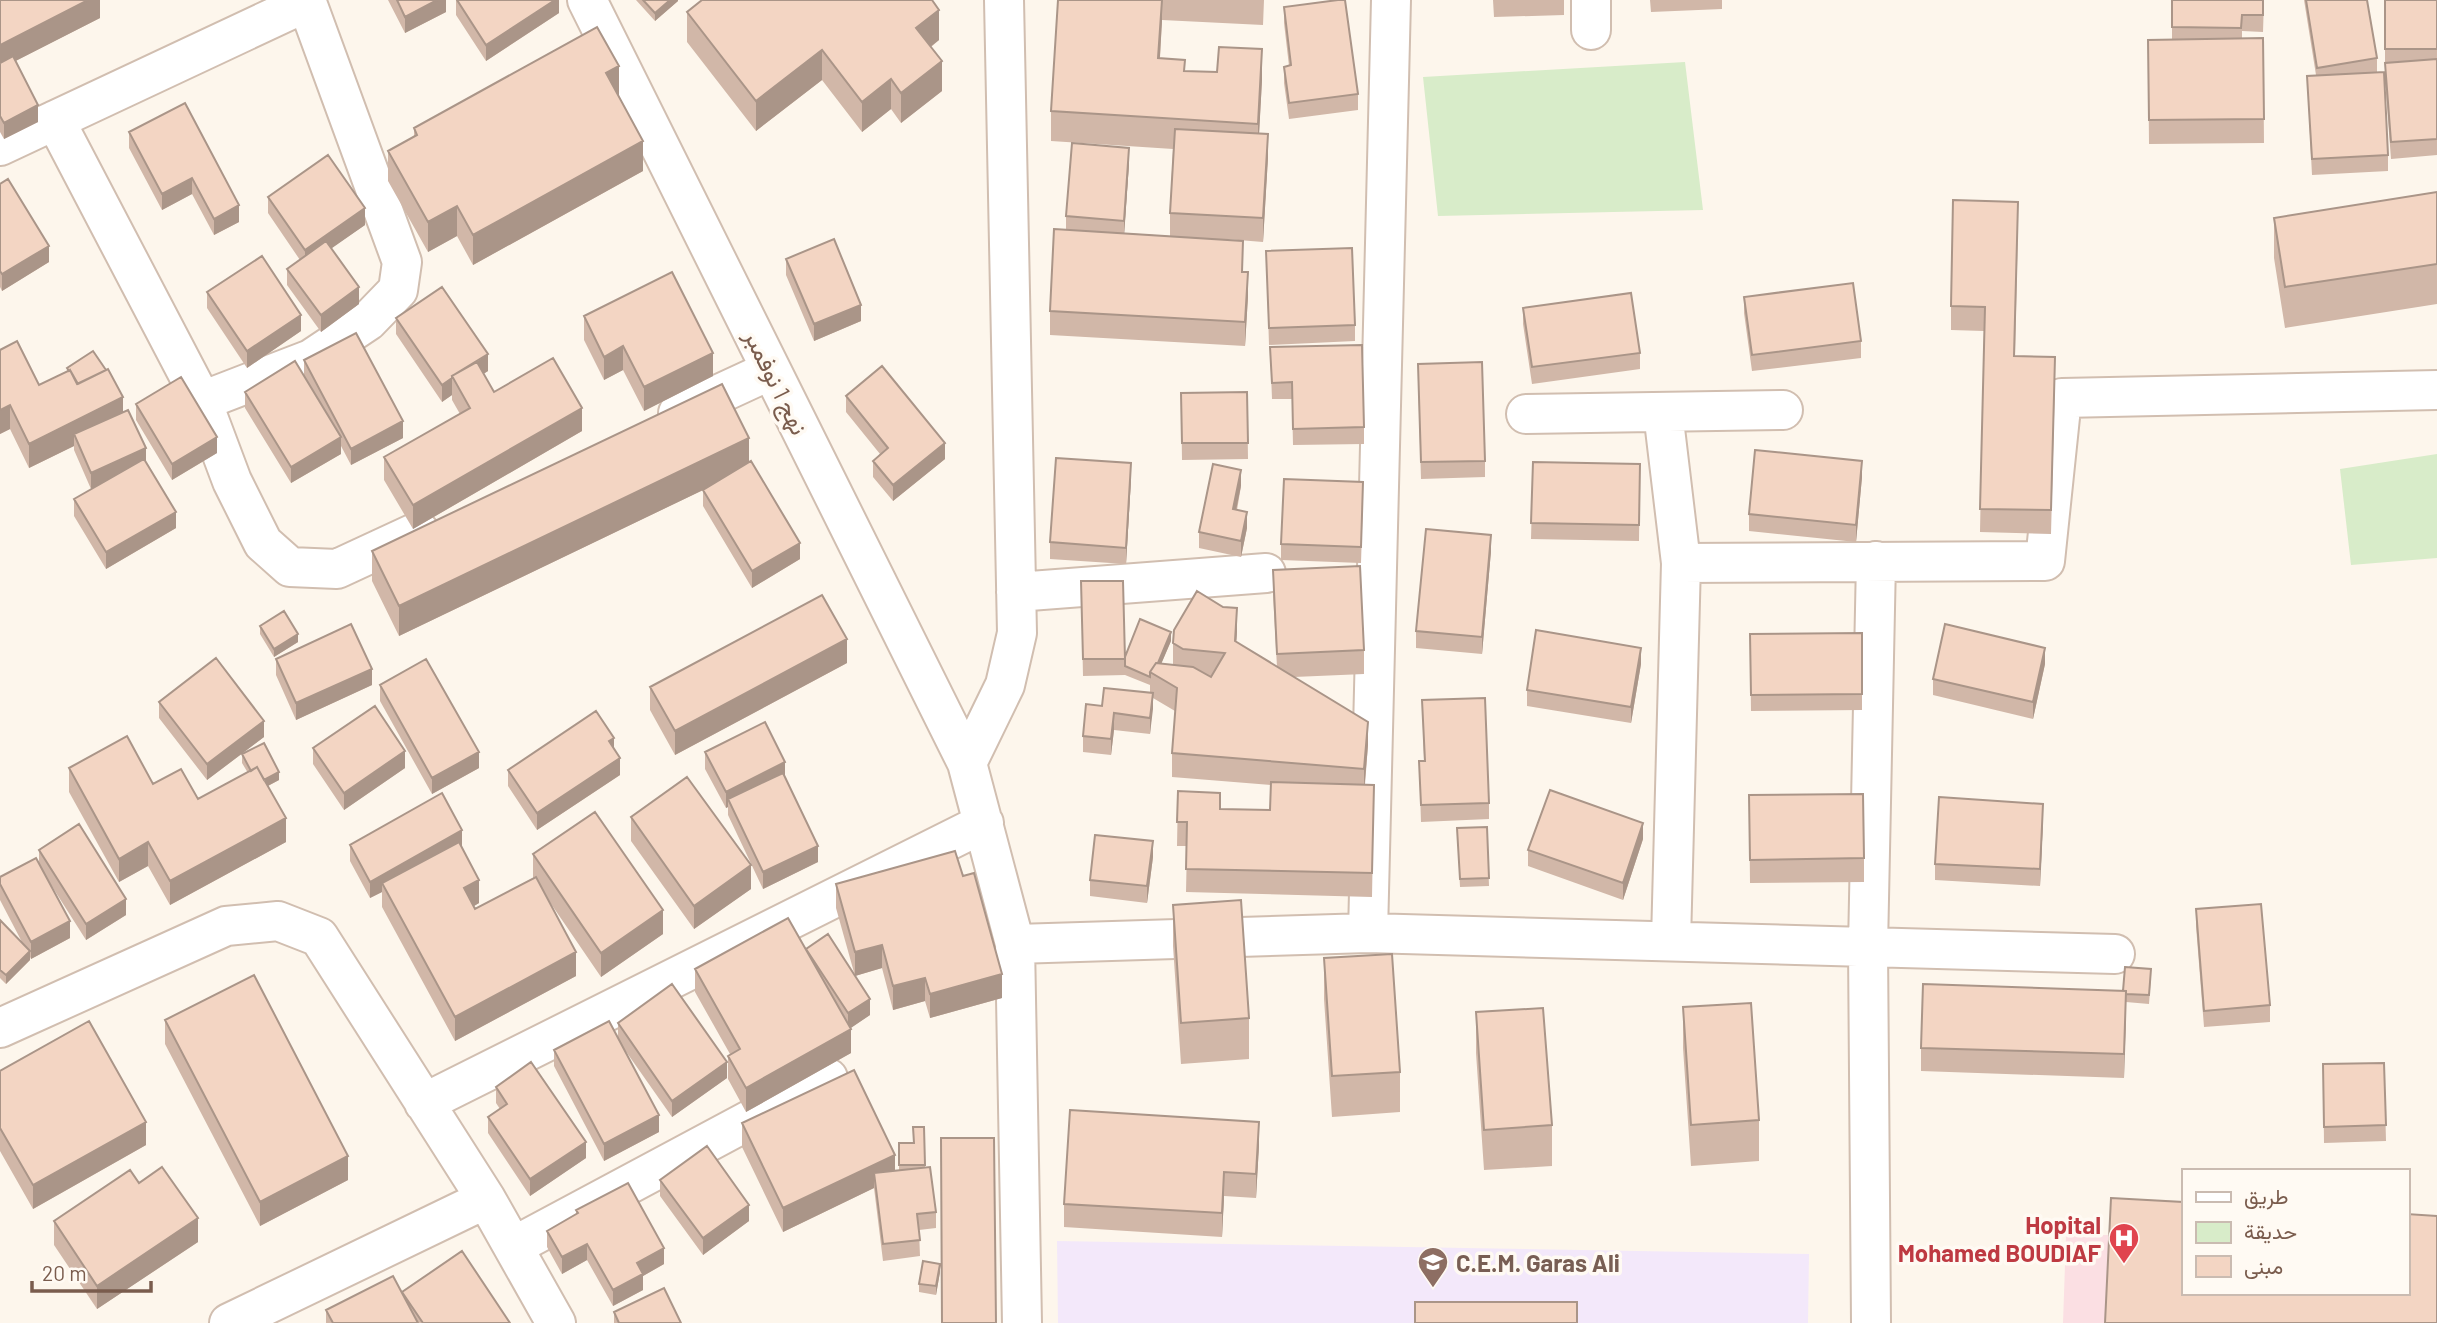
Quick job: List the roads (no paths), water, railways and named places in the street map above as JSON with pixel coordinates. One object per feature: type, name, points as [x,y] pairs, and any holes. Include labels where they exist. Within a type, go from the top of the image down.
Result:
[{"type":"street","name":"نهج 1 نوفمبر","points":[[587,0],[967,764],[1015,944],[1022,1323]]},
{"type":"street","points":[[967,764],[1005,685],[1017,633],[1004,0]]},
{"type":"street","points":[[1368,933],[1391,0]]},
{"type":"street","points":[[0,146],[307,1],[402,262],[398,290],[368,321],[311,359],[202,401]]},
{"type":"street","points":[[55,120],[202,401],[232,481],[263,543],[290,567],[337,569],[449,518]]},
{"type":"street","points":[[647,427],[771,370]]},
{"type":"street","points":[[1681,563],[2045,561],[2062,398],[2437,390]]},
{"type":"street","points":[[1526,414],[1783,410]]},
{"type":"street","points":[[1663,412],[1681,563],[1671,942]]},
{"type":"street","points":[[1871,1323],[1868,947],[1876,561]]},
{"type":"street","points":[[1016,592],[1266,573]]},
{"type":"street","points":[[424,1103],[984,823]]},
{"type":"street","points":[[0,1028],[226,926],[278,921],[319,937],[486,1199],[556,1323]]},
{"type":"street","points":[[1015,944],[1368,933],[2115,954]]},
{"type":"street","points":[[514,1246],[828,1077]]},
{"type":"street","points":[[229,1323],[486,1199]]},
{"type":"place","name":"Hopital Mohamed BOUDIAF","points":[[2124,1265]]},
{"type":"place","name":"C.E.M. Garas Ali","points":[[1433,1289]]}]
